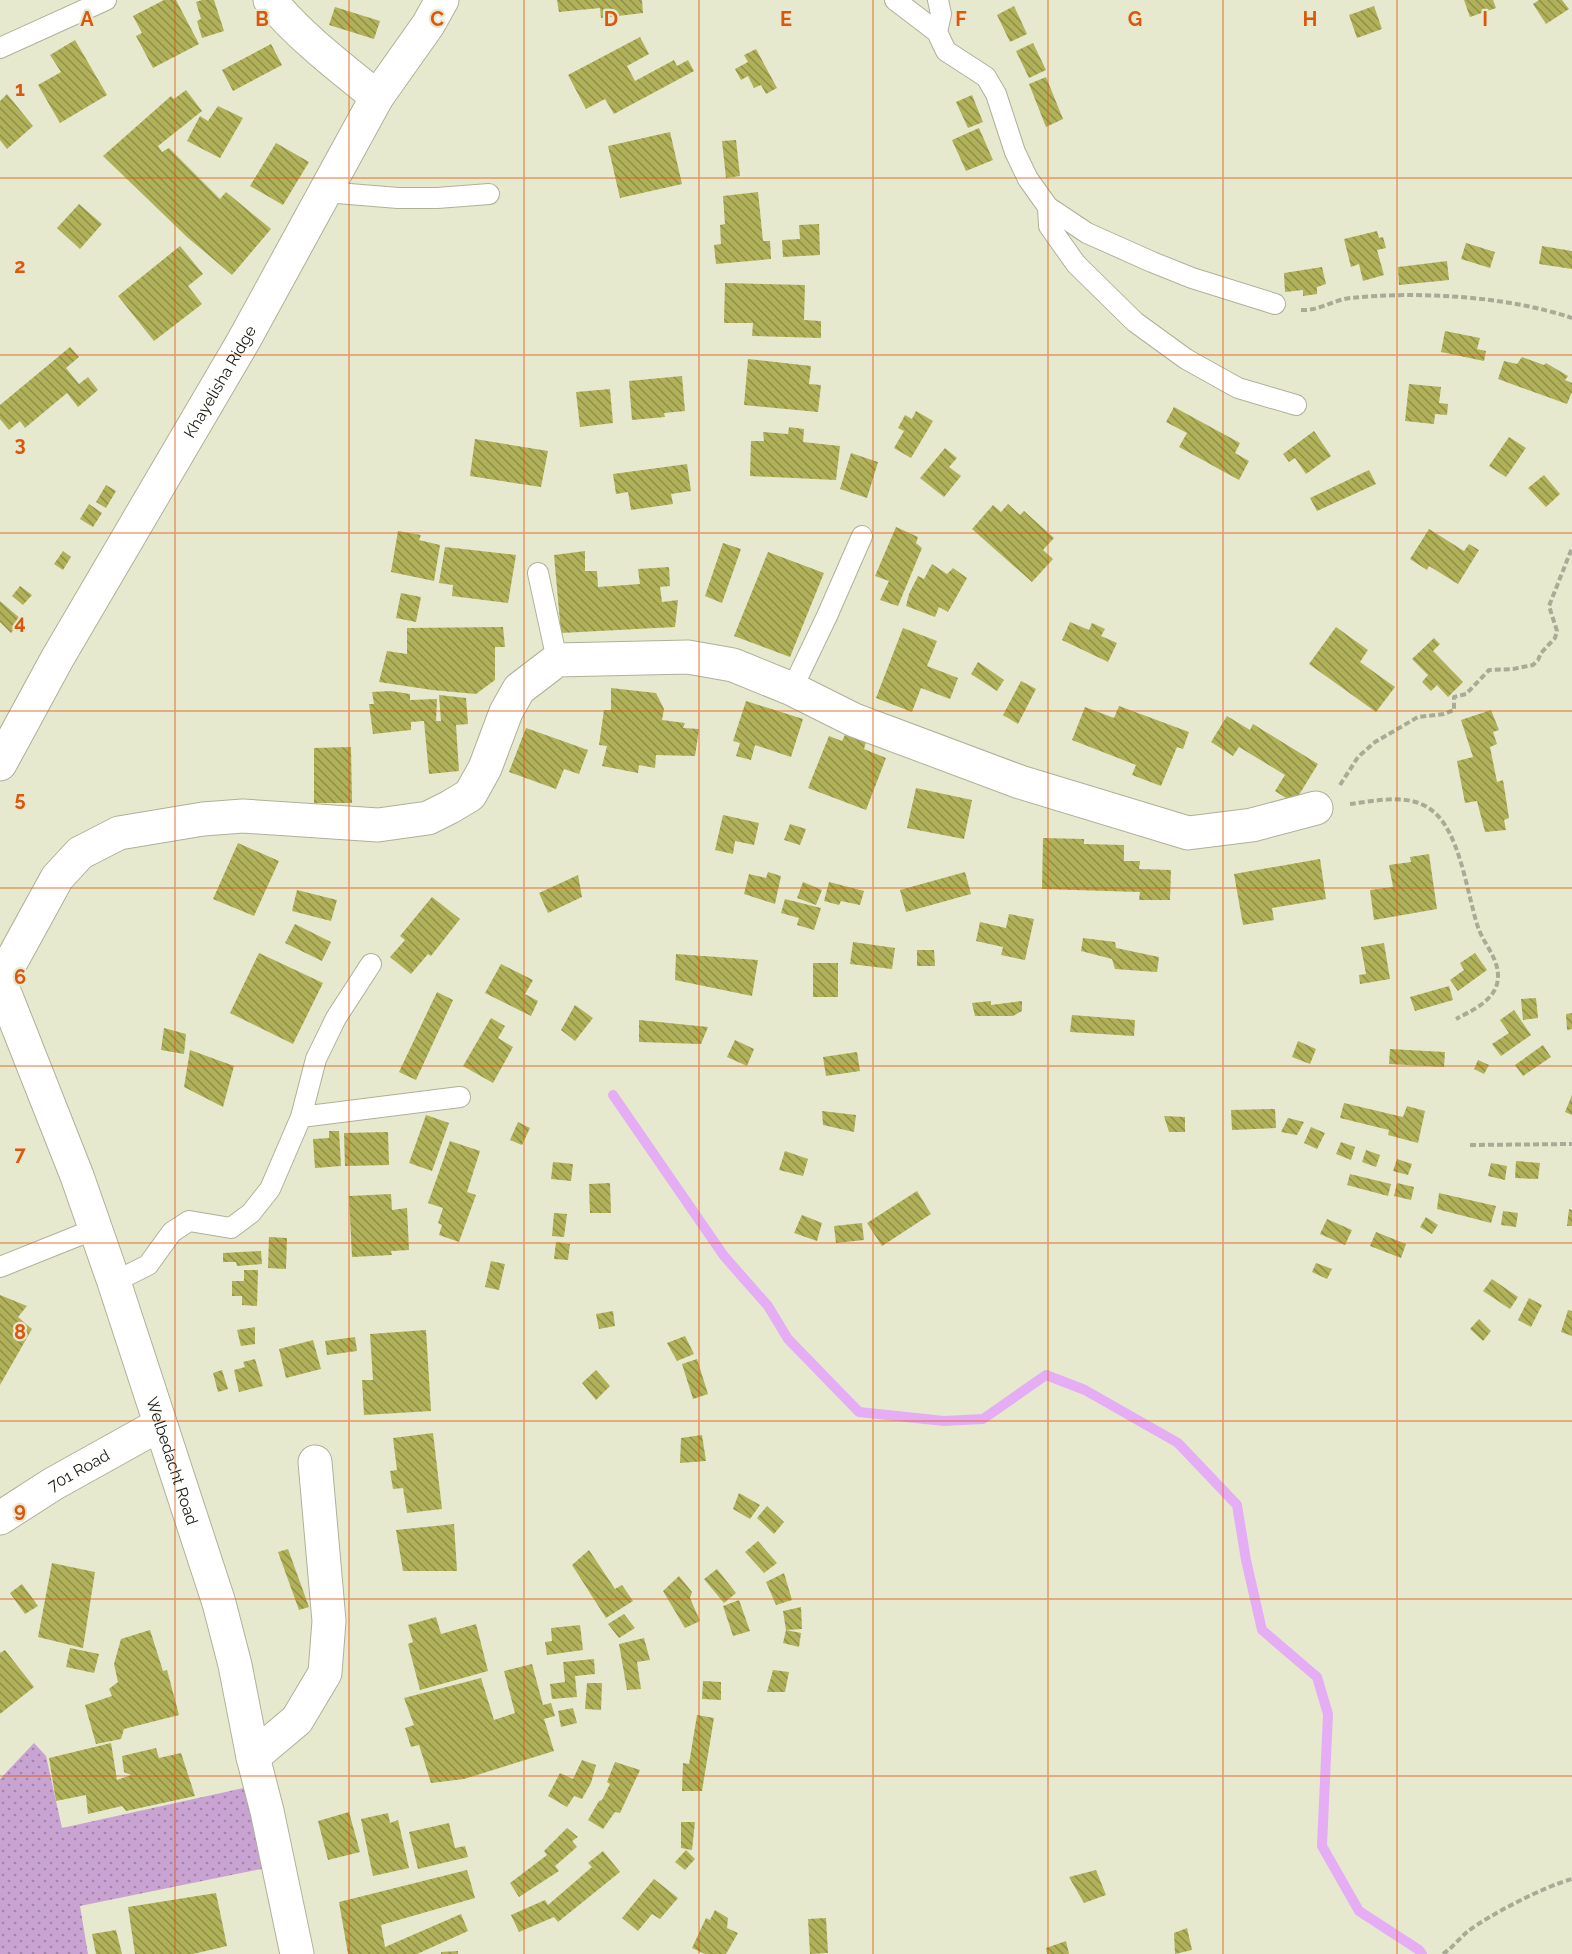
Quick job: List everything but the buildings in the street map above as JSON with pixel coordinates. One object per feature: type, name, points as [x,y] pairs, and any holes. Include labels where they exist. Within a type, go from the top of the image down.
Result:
[{"type":"street","points":[[270,0],[284,17],[377,97]]},
{"type":"street","name":"Khayelisha Ridge","points":[[0,764],[63,648],[244,339],[377,97],[428,25],[442,0]]},
{"type":"street","points":[[0,982],[57,878],[80,853],[119,834],[202,819],[243,816],[378,825],[428,818],[450,807],[470,795],[485,768],[506,712],[519,689],[557,660],[688,657],[734,665],[792,689],[854,720],[1020,782],[1188,833],[1252,825],[1316,808]]},
{"type":"street","name":"Welbedacht Road","points":[[0,982],[77,1176],[219,1603],[235,1665],[297,1954]]},
{"type":"street","name":"701 Road","points":[[0,1518],[53,1484],[159,1425]]},
{"type":"street","points":[[253,1757],[297,1719],[325,1673],[329,1621],[315,1462]]},
{"type":"lane","points":[[0,48],[106,0]]},
{"type":"lane","points":[[895,0],[938,32],[946,51],[986,77],[996,94],[1015,152],[1028,179],[1048,207],[1087,233],[1152,262],[1192,278],[1275,304]]},
{"type":"lane","points":[[938,0],[941,14],[938,32]]},
{"type":"lane","points":[[325,192],[398,198],[489,194]]},
{"type":"lane","points":[[1048,207],[1049,226],[1076,264],[1135,322],[1185,359],[1238,388],[1296,405]]},
{"type":"lane","points":[[792,689],[862,536]]},
{"type":"lane","points":[[538,573],[557,660]]},
{"type":"lane","points":[[114,1282],[148,1266],[172,1232],[189,1221],[231,1228],[251,1213],[270,1189],[301,1117],[316,1059],[336,1018],[371,964]]},
{"type":"lane","points":[[301,1117],[460,1097]]},
{"type":"lane","points":[[0,1267],[95,1229]]},
{"type":"path","points":[[1275,304],[1304,310],[1320,308],[1347,298],[1435,296],[1512,304],[1572,318]]},
{"type":"path","points":[[1316,808],[1336,793],[1358,757],[1375,742],[1418,717],[1444,714],[1454,710],[1454,697],[1466,694],[1489,670],[1533,665],[1538,660],[1541,653],[1555,638],[1557,631],[1549,606],[1572,548]]},
{"type":"path","points":[[1316,808],[1404,799],[1430,808],[1444,823],[1461,861],[1479,928],[1495,958],[1499,971],[1496,987],[1490,998],[1456,1019]]},
{"type":"path","points":[[1470,1144],[1572,1144]]},
{"type":"path","points":[[1443,1954],[1469,1931],[1489,1918],[1518,1902],[1572,1879]]},
{"type":"shaded area","points":[[34,1743],[46,1756],[62,1828],[262,1784],[281,1865],[80,1906],[88,1954],[0,1954],[0,1779]]},
{"type":"waterway","points":[[613,1095],[724,1256],[768,1306],[788,1339],[859,1412],[944,1421],[983,1419],[1046,1375],[1085,1390],[1178,1443],[1237,1505],[1246,1560],[1262,1630],[1317,1677],[1328,1714],[1322,1846],[1359,1911],[1422,1954]]}]
